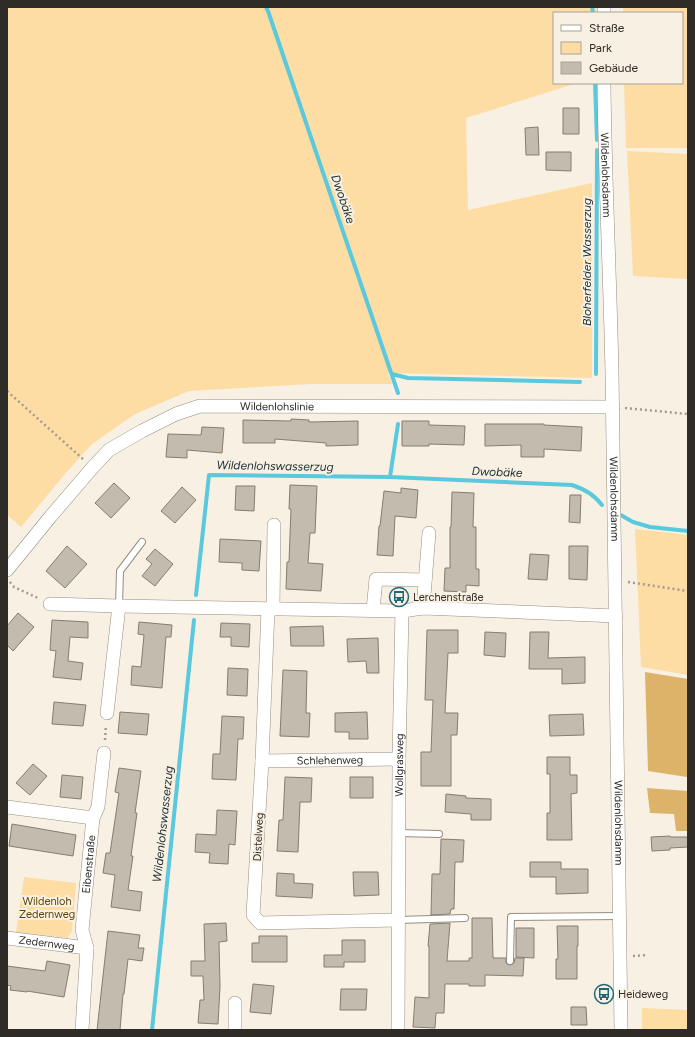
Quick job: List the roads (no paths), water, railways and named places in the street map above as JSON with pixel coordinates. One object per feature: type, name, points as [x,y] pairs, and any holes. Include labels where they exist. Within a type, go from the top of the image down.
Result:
[{"type":"street","name":"Wildenlohsdamm","points":[[604,84],[616,580],[621,1030]]},
{"type":"street","name":"Wildenlohslinie","points":[[7,570],[51,516],[109,450],[176,414],[200,406],[612,407]]},
{"type":"street","points":[[271,609],[274,525]]},
{"type":"street","points":[[423,608],[429,533]]},
{"type":"street","points":[[373,610],[376,579],[425,580]]},
{"type":"street","points":[[50,604],[402,611],[423,608],[616,616]]},
{"type":"street","points":[[107,713],[119,606]]},
{"type":"street","name":"Distelweg","points":[[271,609],[253,915],[260,923],[398,920]]},
{"type":"street","name":"Wollgrasweg","points":[[398,1030],[398,833],[402,611]]},
{"type":"street","name":"Eibenstraße","points":[[82,1030],[87,948],[82,930],[93,818],[98,807],[104,753]]},
{"type":"street","name":"Schlehenweg","points":[[262,760],[399,759]]},
{"type":"street","points":[[7,807],[93,818]]},
{"type":"street","name":"Zedernweg","points":[[7,938],[87,948]]},
{"type":"street","points":[[235,1003],[235,1030]]},
{"type":"lane","points":[[119,606],[120,571],[142,542]]},
{"type":"lane","points":[[398,833],[439,834]]},
{"type":"lane","points":[[510,961],[511,917],[620,916]]},
{"type":"lane","points":[[398,920],[465,918]]},
{"type":"waterway","name":"Dwobäke","points":[[266,7],[398,393]]},
{"type":"waterway","name":"Bloherfelder Wasserzug","points":[[592,7],[593,12]]},
{"type":"waterway","name":"Bloherfelder Wasserzug","points":[[595,84],[597,140]]},
{"type":"waterway","name":"Bloherfelder Wasserzug","points":[[596,374],[597,150]]},
{"type":"waterway","points":[[392,374],[408,378],[580,382]]},
{"type":"waterway","name":"Dwobäke","points":[[398,424],[390,477],[572,485],[589,493],[602,505]]},
{"type":"waterway","name":"Wildenlohswasserzug","points":[[196,595],[209,475],[390,477]]},
{"type":"waterway","name":"Dwobäke","points":[[619,514],[633,522],[650,527],[688,531]]},
{"type":"waterway","name":"Wildenlohswasserzug","points":[[152,1030],[194,620]]},
{"type":"place","name":"Lerchenstraße","points":[[399,597]]},
{"type":"place","name":"Heideweg","points":[[604,994]]},
{"type":"park label","name":"Wildenloh Zedernweg","points":[[47,907]]}]
